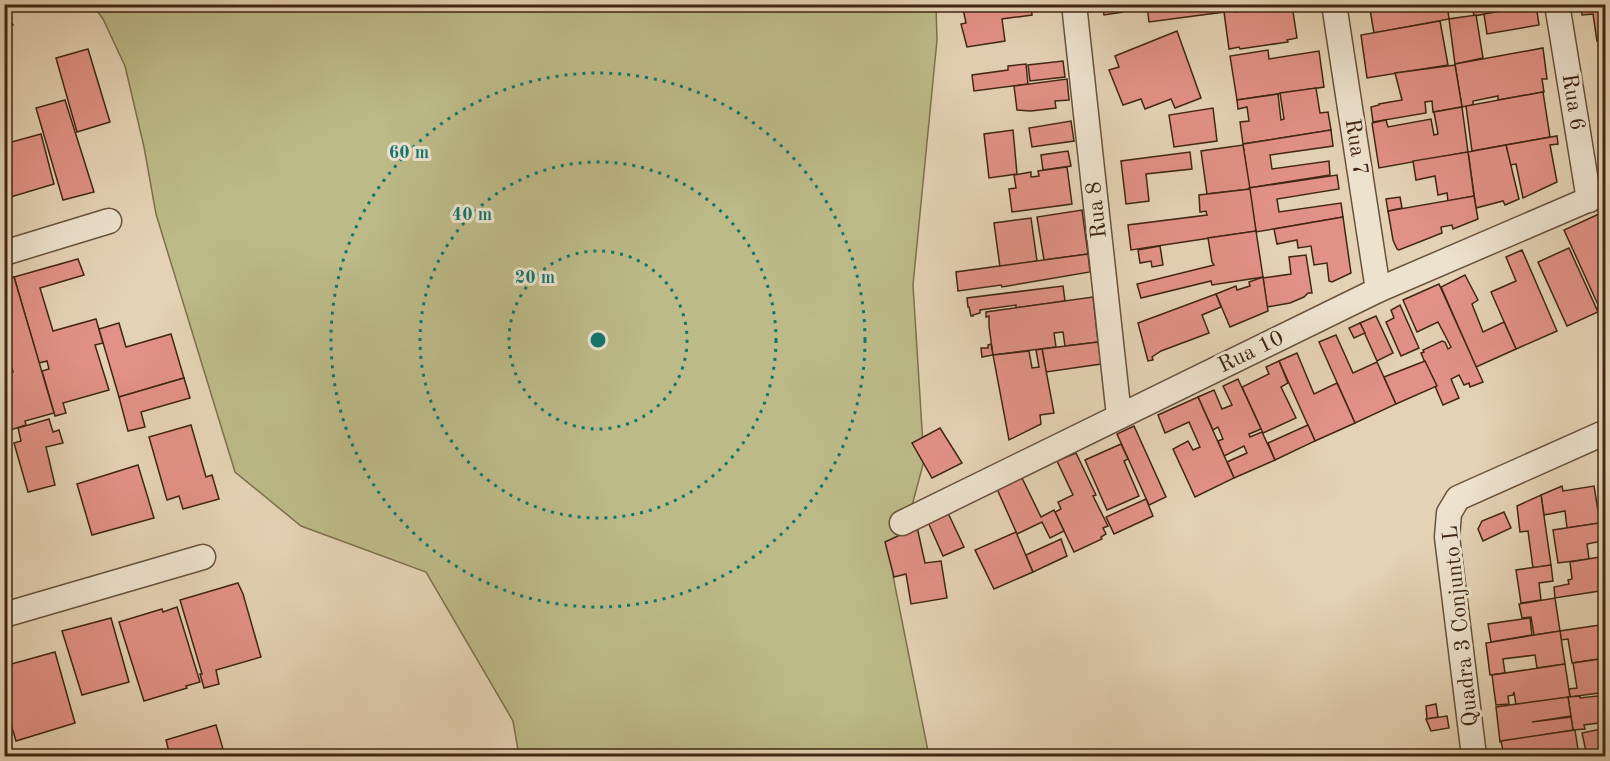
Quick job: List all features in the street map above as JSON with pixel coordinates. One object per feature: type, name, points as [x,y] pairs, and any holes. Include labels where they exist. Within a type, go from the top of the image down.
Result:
[{"type":"street","name":"Rua 8","points":[[1074,4],[1119,416]]},
{"type":"street","name":"Rua 7","points":[[1334,4],[1378,290]]},
{"type":"street","name":"Rua 6","points":[[1557,4],[1597,196]]},
{"type":"street","name":"Rua 10","points":[[902,523],[1378,290],[1597,196]]},
{"type":"street","points":[[4,253],[110,221]]},
{"type":"street","name":"Quadra 3 Conjunto L","points":[[1474,756],[1447,537],[1449,513],[1458,498],[1605,432]]},
{"type":"street","points":[[4,615],[203,556]]},
{"type":"shaded area","points":[[93,5],[936,5],[937,40],[913,285],[924,461],[893,576],[929,756],[519,756],[513,721],[426,572],[301,526],[235,472],[156,214],[144,147],[125,66],[103,19]]},
{"type":"building","points":[[4,4],[12,18],[10,19],[13,25],[4,27]]},
{"type":"building","points":[[962,4],[1031,4],[1032,15],[1002,19],[1005,41],[967,47],[961,24],[966,23]]},
{"type":"building","points":[[1103,4],[1222,4],[1224,12],[1149,22],[1147,6],[1123,9],[1123,12],[1104,15]]},
{"type":"building","points":[[1222,4],[1270,4],[1224,12]]},
{"type":"building","points":[[1369,4],[1447,4],[1449,19],[1374,33]]},
{"type":"building","points":[[1472,4],[1527,4],[1527,6],[1474,16]]},
{"type":"building","points":[[1581,4],[1606,4],[1606,39],[1597,41],[1593,14],[1582,15]]},
{"type":"building","points":[[1292,5],[1297,38],[1287,40],[1288,42],[1229,49],[1224,12]]},
{"type":"building","points":[[1536,5],[1539,25],[1487,34],[1484,14]]},
{"type":"building","points":[[1476,15],[1483,58],[1455,64],[1449,19]]},
{"type":"building","points":[[1440,21],[1448,65],[1367,78],[1361,35]]},
{"type":"building","points":[[1177,31],[1201,98],[1175,108],[1171,99],[1145,109],[1141,99],[1123,105],[1109,70],[1119,67],[1115,56]]},
{"type":"building","points":[[1543,48],[1547,79],[1542,79],[1544,92],[1498,100],[1498,96],[1473,101],[1473,105],[1462,107],[1455,64]]},
{"type":"building","points":[[88,49],[110,122],[77,132],[56,58]]},
{"type":"building","points":[[1268,50],[1269,59],[1319,51],[1324,87],[1237,100],[1230,56]]},
{"type":"building","points":[[1063,61],[1065,77],[1030,81],[1028,65]]},
{"type":"building","points":[[1026,64],[1028,84],[974,91],[972,75],[1008,70],[1008,66]]},
{"type":"building","points":[[1455,65],[1462,107],[1433,112],[1432,101],[1425,102],[1426,113],[1373,122],[1371,107],[1402,100],[1395,73]]},
{"type":"building","points":[[1067,79],[1069,100],[1055,101],[1056,108],[1017,110],[1014,86]]},
{"type":"building","points":[[1316,88],[1320,113],[1328,112],[1331,130],[1243,144],[1240,122],[1249,121],[1247,107],[1238,109],[1237,100],[1278,94],[1281,120],[1284,119],[1280,93]]},
{"type":"building","points":[[1543,92],[1550,137],[1472,151],[1466,106]]},
{"type":"building","points":[[65,100],[94,192],[63,200],[36,108]]},
{"type":"building","points":[[1462,107],[1468,152],[1379,168],[1372,123],[1386,120],[1388,127],[1431,119],[1434,135],[1438,134],[1434,112]]},
{"type":"building","points":[[1213,108],[1217,141],[1174,147],[1169,115]]},
{"type":"building","points":[[1071,121],[1074,141],[1032,147],[1029,128]]},
{"type":"building","points":[[1013,130],[1017,174],[989,178],[984,134]]},
{"type":"building","points":[[1331,130],[1333,146],[1270,155],[1272,169],[1329,161],[1330,175],[1249,188],[1243,144]]},
{"type":"building","points":[[41,134],[54,184],[4,199],[4,144]]},
{"type":"building","points":[[1606,134],[1606,156],[1603,154],[1600,135]]},
{"type":"building","points":[[1557,136],[1558,144],[1550,145],[1557,182],[1523,198],[1516,164],[1510,165],[1506,145]]},
{"type":"building","points":[[1243,145],[1250,189],[1207,194],[1201,151]]},
{"type":"building","points":[[1506,145],[1519,199],[1505,205],[1503,201],[1476,208],[1468,152]]},
{"type":"building","points":[[1068,151],[1071,166],[1043,170],[1041,155]]},
{"type":"building","points":[[1190,152],[1192,169],[1146,174],[1149,201],[1126,204],[1121,161]]},
{"type":"building","points":[[1468,152],[1474,196],[1448,201],[1447,193],[1438,195],[1435,176],[1416,180],[1413,161]]},
{"type":"building","points":[[1067,167],[1072,204],[1012,212],[1009,189],[1016,188],[1014,175],[1031,172],[1031,177],[1039,176],[1038,171]]},
{"type":"building","points":[[1337,175],[1339,189],[1277,199],[1279,212],[1341,203],[1343,217],[1256,232],[1249,188]]},
{"type":"building","points":[[1250,189],[1256,231],[1131,250],[1128,225],[1207,215],[1206,211],[1200,212],[1199,195]]},
{"type":"building","points":[[1474,196],[1478,219],[1453,229],[1452,225],[1441,227],[1442,233],[1397,249],[1393,240],[1388,211]]},
{"type":"building","points":[[1400,197],[1402,208],[1388,211],[1386,199]]},
{"type":"building","points":[[1082,210],[1088,254],[1044,260],[1037,217]]},
{"type":"building","points":[[1601,213],[1606,223],[1606,309],[1598,312],[1596,308],[1599,307],[1564,230]]},
{"type":"building","points":[[1343,217],[1351,273],[1332,282],[1329,281],[1327,263],[1314,265],[1311,246],[1298,248],[1297,240],[1277,244],[1274,229]]},
{"type":"building","points":[[1031,218],[1037,261],[1000,267],[994,223]]},
{"type":"building","points":[[1256,231],[1263,277],[1212,285],[1211,281],[1141,298],[1137,284],[1214,265],[1208,238]]},
{"type":"building","points":[[1160,246],[1163,265],[1152,267],[1151,261],[1140,263],[1138,250]]},
{"type":"building","points":[[1569,248],[1598,312],[1567,326],[1538,262]]},
{"type":"building","points":[[1522,250],[1557,331],[1516,349],[1491,292],[1516,281],[1506,257]]},
{"type":"building","points":[[1088,254],[1090,272],[1002,287],[1001,285],[958,291],[956,272]]},
{"type":"building","points":[[1306,255],[1312,293],[1290,303],[1267,307],[1263,278],[1291,274],[1289,257]]},
{"type":"building","points":[[78,259],[84,275],[40,288],[53,331],[96,319],[103,343],[95,345],[109,390],[63,403],[66,413],[55,416],[42,371],[49,369],[47,361],[39,363],[14,277]]},
{"type":"building","points":[[1465,275],[1478,300],[1472,304],[1483,332],[1504,322],[1516,349],[1476,367],[1441,287]]},
{"type":"building","points":[[14,277],[54,413],[25,421],[26,425],[4,432],[4,375],[13,372],[4,344],[4,280]]},
{"type":"building","points":[[1263,277],[1268,311],[1230,327],[1216,294],[1236,286],[1237,290],[1250,286],[1249,282]]},
{"type":"building","points":[[1439,284],[1483,382],[1470,387],[1469,383],[1464,385],[1459,375],[1451,379],[1459,398],[1443,405],[1421,353],[1442,341],[1448,349],[1451,347],[1438,322],[1417,332],[1403,300]]},
{"type":"building","points":[[1063,286],[1065,301],[1016,308],[1016,305],[980,310],[980,313],[973,316],[968,307],[967,298]]},
{"type":"building","points":[[1216,294],[1221,307],[1202,315],[1209,333],[1161,351],[1152,357],[1153,360],[1148,361],[1138,323]]},
{"type":"building","points":[[1093,297],[1098,342],[1065,346],[1063,332],[1054,333],[1056,347],[993,355],[989,316],[986,317],[986,312]]},
{"type":"building","points":[[1400,305],[1419,348],[1401,356],[1386,322],[1394,318],[1391,310]]},
{"type":"building","points":[[1376,316],[1393,353],[1377,361],[1360,323]]},
{"type":"building","points":[[119,323],[126,347],[171,334],[184,378],[119,397],[99,329]]},
{"type":"building","points":[[1360,323],[1365,333],[1354,338],[1349,328]]},
{"type":"building","points":[[1336,335],[1353,373],[1377,362],[1396,404],[1355,423],[1319,342]]},
{"type":"building","points":[[1098,342],[1101,364],[1046,372],[1042,349]]},
{"type":"building","points":[[991,344],[993,355],[982,357],[981,348],[988,348]]},
{"type":"building","points":[[1042,349],[1054,413],[1040,415],[1041,424],[1009,440],[993,355],[1029,351],[1032,368],[1039,367],[1036,350]]},
{"type":"building","points":[[1297,353],[1314,394],[1337,383],[1355,423],[1315,441],[1279,361]]},
{"type":"building","points":[[1279,361],[1288,383],[1281,387],[1296,418],[1263,433],[1242,387],[1269,374],[1266,367]]},
{"type":"building","points":[[1425,361],[1437,386],[1396,404],[1384,377]]},
{"type":"building","points":[[184,378],[190,398],[141,412],[145,427],[128,431],[119,397]]},
{"type":"building","points":[[1238,379],[1261,429],[1249,434],[1250,437],[1262,432],[1275,460],[1234,478],[1227,462],[1247,453],[1244,446],[1224,456],[1218,441],[1223,439],[1218,427],[1213,430],[1198,397],[1214,390],[1222,409],[1232,405],[1223,386]]},
{"type":"building","points":[[1198,397],[1234,478],[1195,497],[1173,449],[1188,441],[1193,450],[1200,447],[1189,422],[1165,433],[1158,415]]},
{"type":"building","points":[[49,419],[53,432],[59,430],[63,443],[46,447],[55,485],[28,492],[14,443],[21,441],[18,428]]},
{"type":"building","points":[[191,425],[206,477],[212,475],[219,499],[183,509],[179,496],[167,500],[149,437]]},
{"type":"building","points":[[1308,425],[1315,441],[1275,460],[1268,443]]},
{"type":"building","points":[[1134,426],[1166,497],[1149,505],[1117,434]]},
{"type":"building","points":[[940,428],[962,463],[932,478],[912,443]]},
{"type":"building","points":[[1121,444],[1128,459],[1124,461],[1139,496],[1107,510],[1085,460]]},
{"type":"building","points":[[1076,453],[1108,526],[1103,528],[1106,534],[1101,537],[1102,539],[1074,552],[1055,512],[1061,509],[1058,502],[1073,495],[1057,461]]},
{"type":"building","points":[[138,465],[154,518],[92,535],[77,484]]},
{"type":"building","points":[[1022,478],[1041,517],[1054,510],[1064,531],[1050,538],[1042,522],[1017,534],[997,489]]},
{"type":"building","points":[[1562,486],[1563,491],[1594,486],[1600,523],[1567,528],[1565,511],[1544,515],[1541,495]]},
{"type":"building","points":[[1541,495],[1551,565],[1533,568],[1528,531],[1520,532],[1517,506]]},
{"type":"building","points":[[1146,499],[1153,516],[1114,534],[1106,517]]},
{"type":"building","points":[[1504,512],[1511,528],[1483,541],[1478,529],[1482,521]]},
{"type":"building","points":[[948,513],[964,547],[943,556],[928,522]]},
{"type":"building","points":[[1599,523],[1602,541],[1587,544],[1589,559],[1558,563],[1553,530]]},
{"type":"building","points":[[917,527],[925,563],[941,561],[947,598],[911,604],[906,574],[894,577],[885,542]]},
{"type":"building","points":[[1016,532],[1033,572],[994,589],[975,550]]},
{"type":"building","points":[[1061,539],[1067,556],[1033,572],[1026,555]]},
{"type":"building","points":[[1606,556],[1606,590],[1555,598],[1554,587],[1569,584],[1568,580],[1572,579],[1570,562]]},
{"type":"building","points":[[1551,565],[1553,581],[1539,583],[1541,600],[1521,603],[1516,570]]},
{"type":"building","points":[[238,583],[261,657],[216,670],[219,684],[204,688],[180,600]]},
{"type":"building","points":[[1555,598],[1560,631],[1534,635],[1531,617],[1522,618],[1519,604]]},
{"type":"building","points":[[177,607],[200,682],[144,701],[119,622],[162,609],[163,612]]},
{"type":"building","points":[[111,618],[129,682],[82,695],[62,631]]},
{"type":"building","points":[[1530,618],[1532,635],[1491,642],[1488,624]]},
{"type":"building","points":[[1606,624],[1606,658],[1572,663],[1568,639],[1561,640],[1560,631]]},
{"type":"building","points":[[1560,631],[1565,664],[1537,668],[1535,655],[1503,659],[1505,673],[1490,675],[1486,643]]},
{"type":"building","points":[[55,652],[75,723],[16,741],[4,701],[4,666]]},
{"type":"building","points":[[1606,658],[1606,692],[1570,697],[1569,689],[1577,688],[1573,663]]},
{"type":"building","points":[[1565,664],[1570,697],[1516,705],[1514,692],[1513,695],[1508,696],[1509,704],[1496,705],[1492,675]]},
{"type":"building","points":[[1606,695],[1606,722],[1584,725],[1585,729],[1573,730],[1568,697]]},
{"type":"building","points":[[1568,697],[1571,716],[1532,722],[1571,717],[1573,730],[1500,742],[1496,707]]},
{"type":"building","points":[[1436,704],[1438,717],[1427,719],[1426,706]]},
{"type":"building","points":[[1447,716],[1449,728],[1431,731],[1426,719]]},
{"type":"building","points":[[216,725],[225,756],[170,756],[166,740]]},
{"type":"building","points":[[1606,728],[1606,756],[1587,756],[1582,733]]},
{"type":"building","points":[[1575,730],[1579,756],[1504,756],[1501,741]]}]
